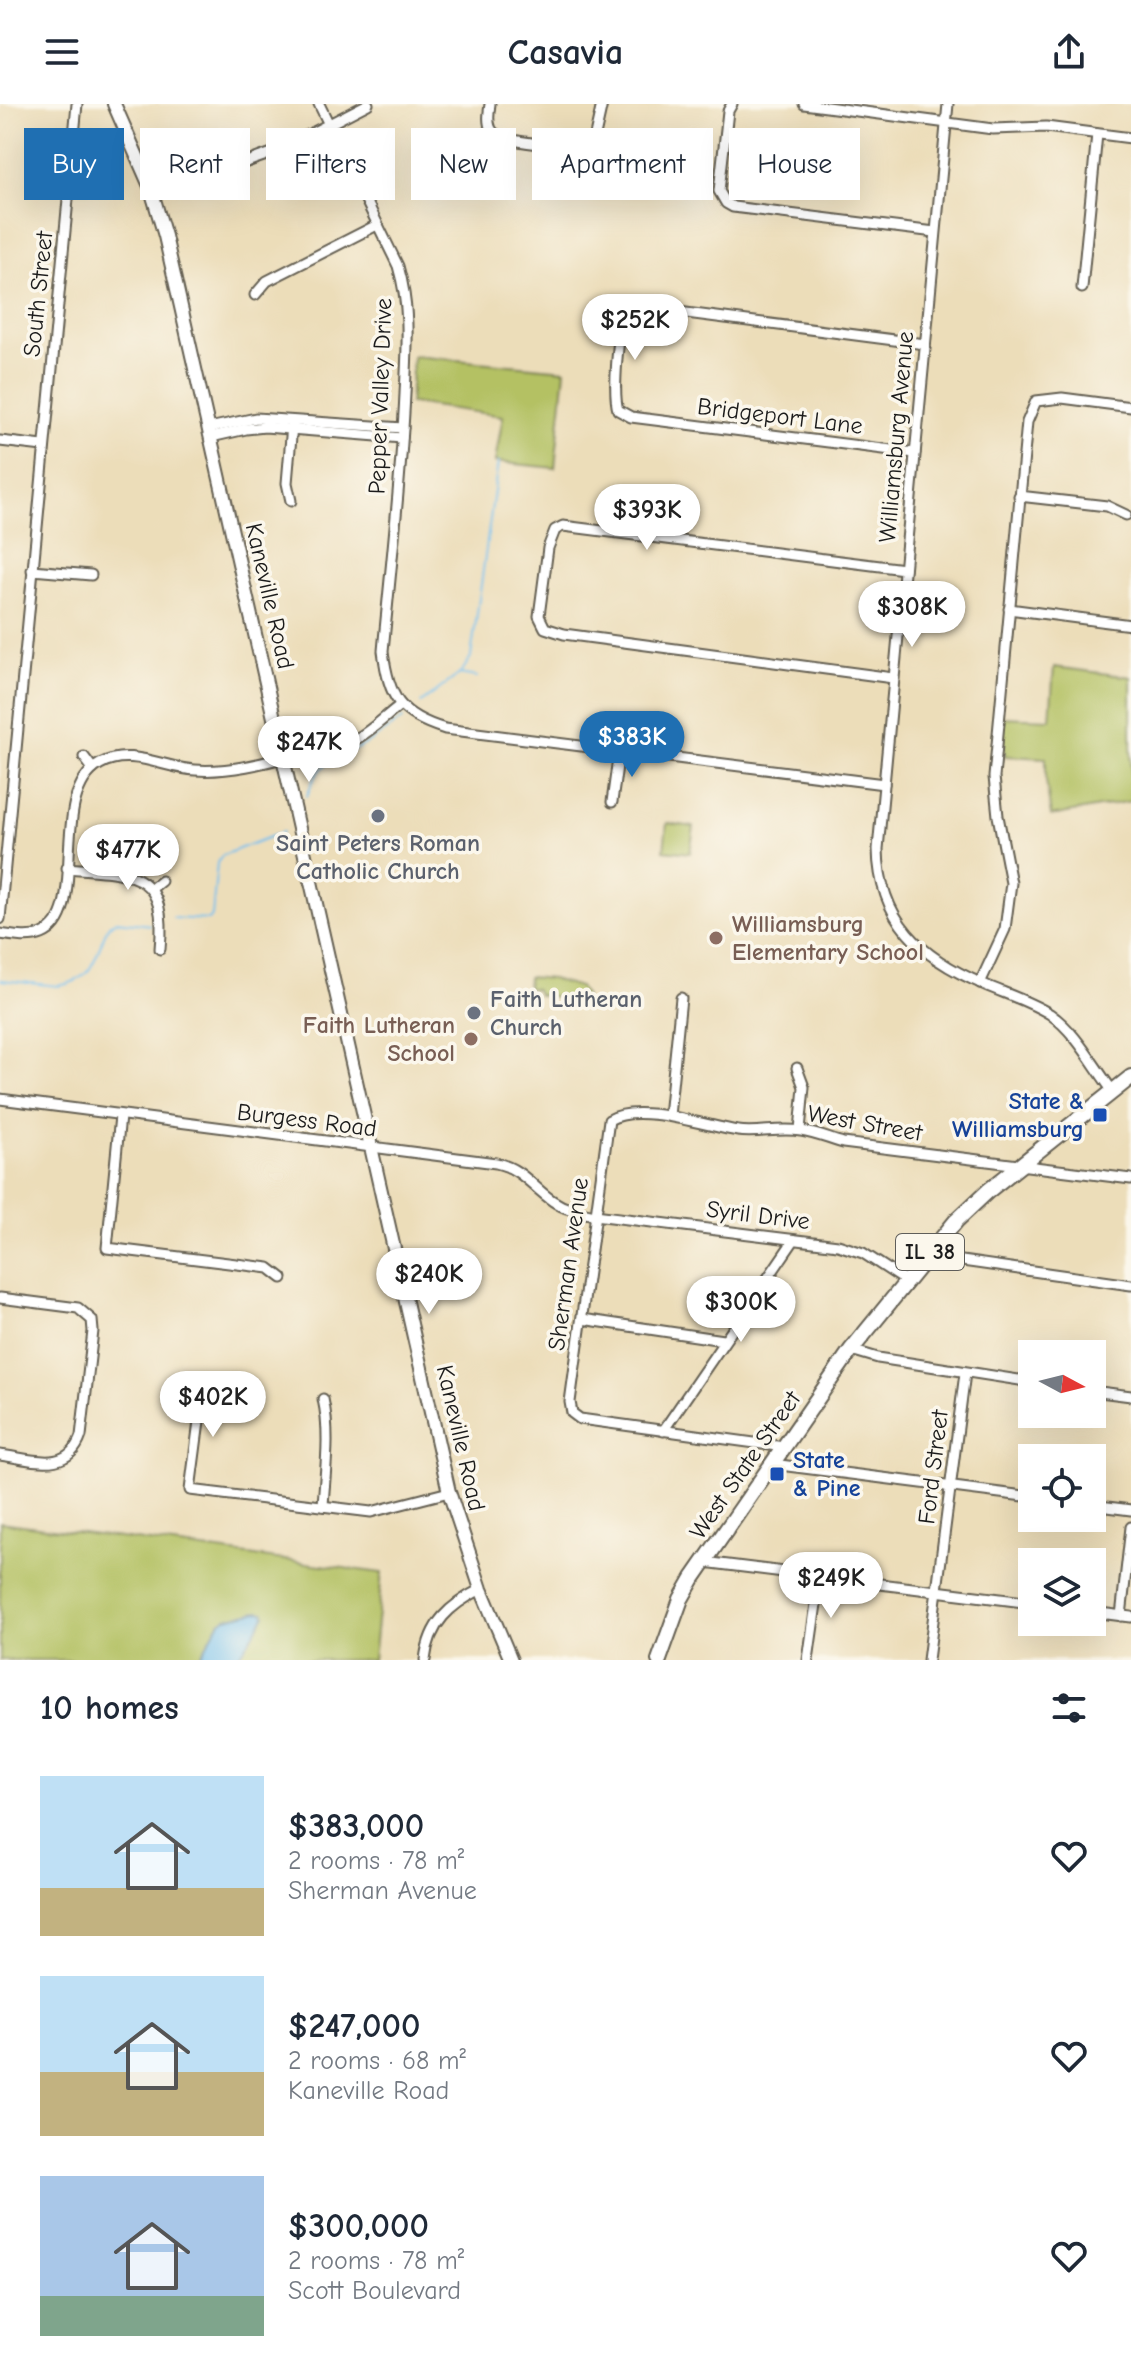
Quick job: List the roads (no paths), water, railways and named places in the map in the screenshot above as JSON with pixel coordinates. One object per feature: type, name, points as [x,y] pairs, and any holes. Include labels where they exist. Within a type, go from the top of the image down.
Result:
[{"type":"main road","name":"Kaneville Road","points":[[114,104],[158,210],[449,1492],[481,1589],[511,1660]]},
{"type":"main road","name":"West State Street","points":[[659,1660],[681,1599],[704,1562],[851,1350],[906,1281],[977,1201],[1131,1077]]},
{"type":"street","name":"South Street","points":[[0,919],[77,104]]},
{"type":"street","name":"Pepper Valley Drive","points":[[319,104],[398,266],[406,295],[408,315],[403,433],[383,651],[386,675],[399,706]]},
{"type":"street","points":[[250,161],[275,152],[368,104]]},
{"type":"street","points":[[490,104],[488,119],[491,131],[502,138],[585,147],[594,140],[602,104]]},
{"type":"street","points":[[732,104],[728,111],[719,191],[726,203],[733,207],[935,232]]},
{"type":"street","points":[[804,104],[1004,130],[1046,127],[1131,138]]},
{"type":"street","name":"Williamsburg Avenue","points":[[948,104],[893,678],[878,859],[880,880],[886,901],[897,920],[926,951],[951,969],[1033,1004],[1053,1016],[1084,1051],[1112,1090]]},
{"type":"street","points":[[1082,288],[1097,134]]},
{"type":"street","points":[[255,295],[267,281],[377,225]]},
{"type":"street","name":"Bridgeport Lane","points":[[915,453],[624,415],[618,410],[614,393],[625,317],[633,308],[653,308],[925,344]]},
{"type":"street","points":[[980,983],[1000,944],[1009,912],[1011,883],[994,777],[1027,422],[1036,401],[1062,398],[1131,407]]},
{"type":"street","points":[[210,433],[246,419],[403,433]]},
{"type":"street","points":[[291,501],[287,483],[292,425]]},
{"type":"street","points":[[0,441],[43,446]]},
{"type":"street","points":[[1019,496],[1107,506],[1126,515]]},
{"type":"street","points":[[893,678],[564,634],[545,628],[539,616],[551,536],[563,526],[904,569]]},
{"type":"street","points":[[32,570],[91,575]]},
{"type":"street","points":[[1009,609],[1131,625]]},
{"type":"street","points":[[0,934],[35,936],[55,926],[63,910],[75,798],[93,769],[111,759],[126,757],[179,769],[207,771],[284,757],[355,739],[399,706],[419,721],[445,729],[884,784]]},
{"type":"street","points":[[612,802],[619,751]]},
{"type":"street","points":[[84,757],[93,769]]},
{"type":"street","points":[[67,868],[126,874],[142,880],[158,898],[162,917],[160,949]]},
{"type":"street","points":[[151,889],[161,881]]},
{"type":"street","points":[[669,1116],[681,998]]},
{"type":"street","points":[[797,1068],[804,1087],[800,1130]]},
{"type":"street","name":"Burgess Road","points":[[0,1099],[504,1165],[521,1172],[561,1206],[595,1215]]},
{"type":"street","name":"West Street","points":[[609,1120],[621,1115],[669,1116],[742,1132],[800,1130],[843,1143],[1131,1179]]},
{"type":"street","points":[[120,1116],[108,1248],[269,1268],[282,1278]]},
{"type":"street","name":"Sherman Avenue","points":[[609,1120],[570,1402],[572,1413],[580,1419],[663,1431]]},
{"type":"street","name":"Syril Drive","points":[[595,1215],[852,1248],[906,1281]]},
{"type":"street","points":[[784,1447],[663,1431],[794,1240]]},
{"type":"street","points":[[927,1256],[1131,1285]]},
{"type":"street","points":[[0,1298],[78,1308],[92,1320],[93,1331],[77,1450],[69,1458],[57,1461],[0,1455]]},
{"type":"street","points":[[582,1319],[723,1340]]},
{"type":"street","points":[[851,1350],[878,1358],[1018,1380]]},
{"type":"street","name":"Ford Street","points":[[928,1660],[965,1373]]},
{"type":"street","points":[[204,1383],[190,1490],[371,1512],[449,1492]]},
{"type":"street","points":[[1106,1393],[1131,1396]]},
{"type":"street","points":[[323,1399],[327,1414],[327,1449],[323,1506]]},
{"type":"street","points":[[772,1464],[1018,1495]]},
{"type":"street","points":[[1106,1507],[1131,1510]]},
{"type":"street","points":[[1106,1614],[1126,1616],[1131,1527]]},
{"type":"street","points":[[704,1562],[1018,1601]]},
{"type":"street","points":[[808,1660],[820,1576]]},
{"type":"street","points":[[425,1660],[430,1637],[440,1618],[452,1605],[481,1589]]},
{"type":"water","points":[[258,1611],[265,1615],[234,1660],[198,1660],[219,1623],[226,1618]]},
{"type":"waterway","points":[[421,703],[461,673],[471,657],[498,462]]},
{"type":"waterway","points":[[459,674],[477,677]]},
{"type":"waterway","points":[[307,796],[323,767],[366,744],[403,719]]},
{"type":"waterway","points":[[173,918],[208,920],[212,916],[217,863],[223,855],[283,832]]},
{"type":"waterway","points":[[1,980],[58,986],[71,983],[81,978],[93,964],[109,925],[117,921],[151,925]]},
{"type":"place","name":"Saint Peters Roman Catholic Church","points":[[378,816]]},
{"type":"place","name":"Williamsburg Elementary School","points":[[716,938]]},
{"type":"place","name":"Faith Lutheran Church","points":[[474,1013]]},
{"type":"place","name":"Faith Lutheran School","points":[[471,1039]]},
{"type":"place","name":"State & Williamsburg","points":[[1100,1115]]},
{"type":"place","name":"State & Pine","points":[[777,1474]]}]
